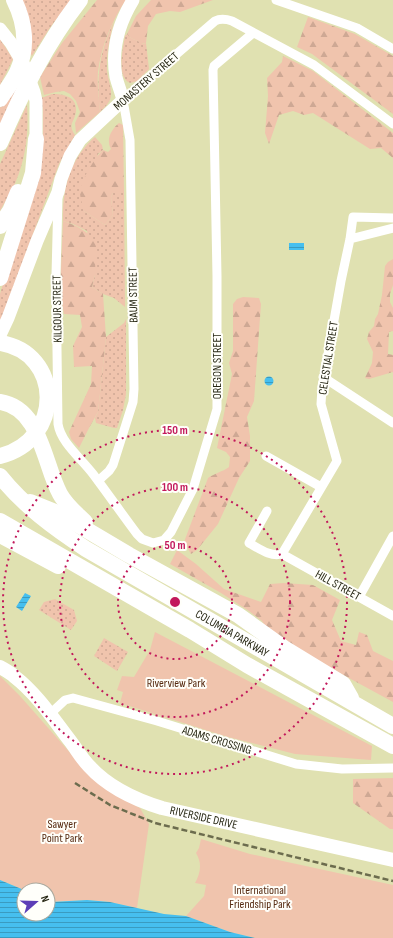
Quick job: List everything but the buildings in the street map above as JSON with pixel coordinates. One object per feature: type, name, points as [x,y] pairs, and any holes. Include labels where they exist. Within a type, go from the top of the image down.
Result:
[{"type":"highway","points":[[0,99],[18,70],[23,53],[24,37],[22,22],[14,0]]},
{"type":"highway","points":[[0,143],[15,108],[41,57],[80,0]]},
{"type":"highway","points":[[0,226],[10,211],[32,158],[36,139]]},
{"type":"highway","points":[[0,278],[33,172],[36,139]]},
{"type":"highway","points":[[0,343],[12,346],[25,353],[37,366],[43,375],[46,386],[48,406],[36,435],[24,446],[0,456]]},
{"type":"highway","points":[[2,401],[18,409],[31,423],[43,448],[58,489],[66,503],[106,542]]},
{"type":"highway","points":[[0,468],[5,489],[60,514],[106,542],[238,615],[284,648],[343,684],[354,703]]},
{"type":"highway","name":"COLUMBIA PARKWAY","points":[[0,476],[5,489],[65,535],[393,726]]},
{"type":"highway","points":[[0,521],[31,545],[188,638],[247,665],[393,746]]},
{"type":"highway","points":[[0,535],[31,545]]},
{"type":"highway","points":[[0,541],[31,545]]},
{"type":"main road","name":"RIVERSIDE DRIVE","points":[[0,667],[15,676],[50,714],[94,772],[106,782],[126,794],[149,804],[250,829],[393,860]]},
{"type":"street","points":[[123,100],[117,78],[115,52],[119,30],[127,10],[133,0]]},
{"type":"street","points":[[276,0],[357,28],[393,49]]},
{"type":"street","name":"MONASTERY STREET","points":[[0,335],[58,192],[64,168],[75,146],[123,100],[218,20],[230,20],[314,65],[393,124]]},
{"type":"street","points":[[0,29],[11,43],[24,65],[36,101],[36,139]]},
{"type":"street","name":"OREGON STREET","points":[[58,426],[65,442],[82,460],[142,540],[153,543],[164,540],[172,532],[193,489],[217,409],[217,276],[213,70],[214,66],[253,33]]},
{"type":"street","name":"BAUM STREET","points":[[98,481],[107,474],[113,465],[133,402],[134,389],[130,140],[123,100]]},
{"type":"street","name":"KILGOUR STREET","points":[[58,192],[56,275],[58,426]]},
{"type":"street","name":"CELESTIAL STREET","points":[[282,554],[337,461],[321,404],[323,377],[350,240],[353,217],[393,218]]},
{"type":"street","points":[[350,240],[393,228]]},
{"type":"street","points":[[323,377],[393,423]]},
{"type":"street","points":[[266,456],[321,487]]},
{"type":"street","points":[[267,511],[249,543],[270,555],[276,556],[282,554]]},
{"type":"street","points":[[359,597],[393,536]]},
{"type":"street","name":"HILL STREET","points":[[282,554],[393,616]]},
{"type":"street","name":"ADAMS CROSSING","points":[[50,714],[65,700],[73,698],[150,719],[296,764],[342,769],[393,768]]},
{"type":"green space","points":[[20,0],[71,0],[49,29],[32,56],[28,48]]},
{"type":"green space","points":[[97,0],[126,0],[112,25],[104,44],[99,63],[98,92],[100,112],[76,133],[75,123],[80,112],[76,101],[70,94],[64,91],[44,95],[40,77],[62,43]]},
{"type":"green space","points":[[151,0],[213,0],[180,12],[170,11],[156,14],[148,26],[146,43],[141,44],[127,34],[136,16]]},
{"type":"green space","points":[[308,17],[355,34],[393,56],[393,114],[312,54],[297,47]]},
{"type":"green space","points":[[114,21],[107,58],[107,71],[111,96],[108,103],[100,112],[98,88],[100,65],[105,44]]},
{"type":"green space","points":[[127,34],[142,44],[146,43],[149,69],[137,81],[130,83],[123,75],[122,69],[123,48],[125,36]]},
{"type":"green space","points":[[0,39],[13,59],[0,85]]},
{"type":"green space","points":[[283,56],[313,71],[393,133],[393,158],[381,148],[370,149],[313,113],[304,115],[293,111],[279,115],[269,144],[265,133],[268,96],[267,78],[282,62]]},
{"type":"green space","points":[[20,75],[22,80],[0,132],[0,108]]},
{"type":"green space","points":[[52,94],[65,95],[74,102],[76,111],[72,128],[75,135],[59,164],[0,323],[0,294],[43,144],[43,111],[41,98]]},
{"type":"green space","points":[[27,105],[28,124],[22,163],[14,185],[0,211],[0,164]]},
{"type":"green space","points":[[119,123],[123,125],[124,193],[113,193],[111,197],[113,215],[105,225],[84,211],[80,192],[85,176],[96,158],[103,150],[108,152],[111,149],[109,137],[113,129]]},
{"type":"green space","points":[[95,137],[102,145],[103,150],[98,154],[84,211],[105,225],[113,215],[111,197],[113,193],[124,193],[125,307],[114,298],[103,294],[92,287],[95,275],[87,231],[63,221],[64,198],[69,175],[79,155],[86,145]]},
{"type":"green space","points":[[63,221],[89,234],[96,242],[95,275],[92,287],[103,294],[106,337],[98,412],[79,448],[71,439],[69,432],[91,384],[92,366],[74,367],[73,346],[82,327],[80,315],[64,314],[60,293]]},
{"type":"green space","points":[[393,259],[393,285],[390,294],[390,302],[393,308],[393,331],[389,332],[388,354],[393,355],[393,372],[369,379],[365,378],[372,363],[373,352],[367,339],[378,314],[382,295],[385,266]]},
{"type":"green space","points":[[243,297],[259,298],[261,304],[254,401],[247,417],[250,436],[250,461],[239,478],[218,524],[197,550],[191,554],[184,542],[208,478],[229,467],[230,457],[226,452],[217,448],[232,374],[229,363],[233,351],[233,304],[237,299]]},
{"type":"green space","points":[[126,319],[126,394],[117,428],[114,428],[96,423],[95,418],[98,412],[106,337],[124,323]]},
{"type":"green space","points":[[177,550],[196,564],[224,589],[261,602],[270,584],[284,583],[313,585],[340,600],[332,620],[341,641],[356,645],[359,632],[367,635],[373,651],[393,661],[393,702],[292,647],[267,630],[262,621],[249,611],[170,564]]},
{"type":"green space","points":[[55,599],[74,610],[77,621],[71,630],[39,610],[44,602]]},
{"type":"green space","name":"Riverview Park","points":[[155,632],[372,746],[371,760],[295,754],[228,737],[120,703],[123,692],[117,690],[122,676],[134,677],[150,650]]},
{"type":"green space","points":[[104,638],[128,652],[117,671],[94,656]]},
{"type":"green space","name":"Sawyer Point Park","points":[[0,676],[20,696],[80,764],[110,791],[140,808],[149,824],[137,908],[110,902],[87,900],[56,902],[56,882],[16,882],[16,887],[0,880]]},
{"type":"green space","points":[[393,778],[393,829],[390,829],[353,803],[353,779]]},
{"type":"green space","name":"International Friendship Park","points":[[201,839],[250,854],[393,885],[393,938],[255,938],[230,932],[186,916],[204,896],[206,885],[195,883],[199,875],[200,868],[196,853]]},
{"type":"water","points":[[289,243],[304,243],[304,250],[289,250]]},
{"type":"water","points":[[269,376],[274,381],[269,386],[264,381]]},
{"type":"water","points":[[25,593],[31,596],[22,611],[16,607]]},
{"type":"water","points":[[0,880],[16,887],[16,922],[56,922],[56,902],[87,900],[110,902],[164,914],[186,916],[230,932],[255,938],[0,938]]},
{"type":"railway","points":[[75,783],[110,805],[155,823],[393,881]]}]
